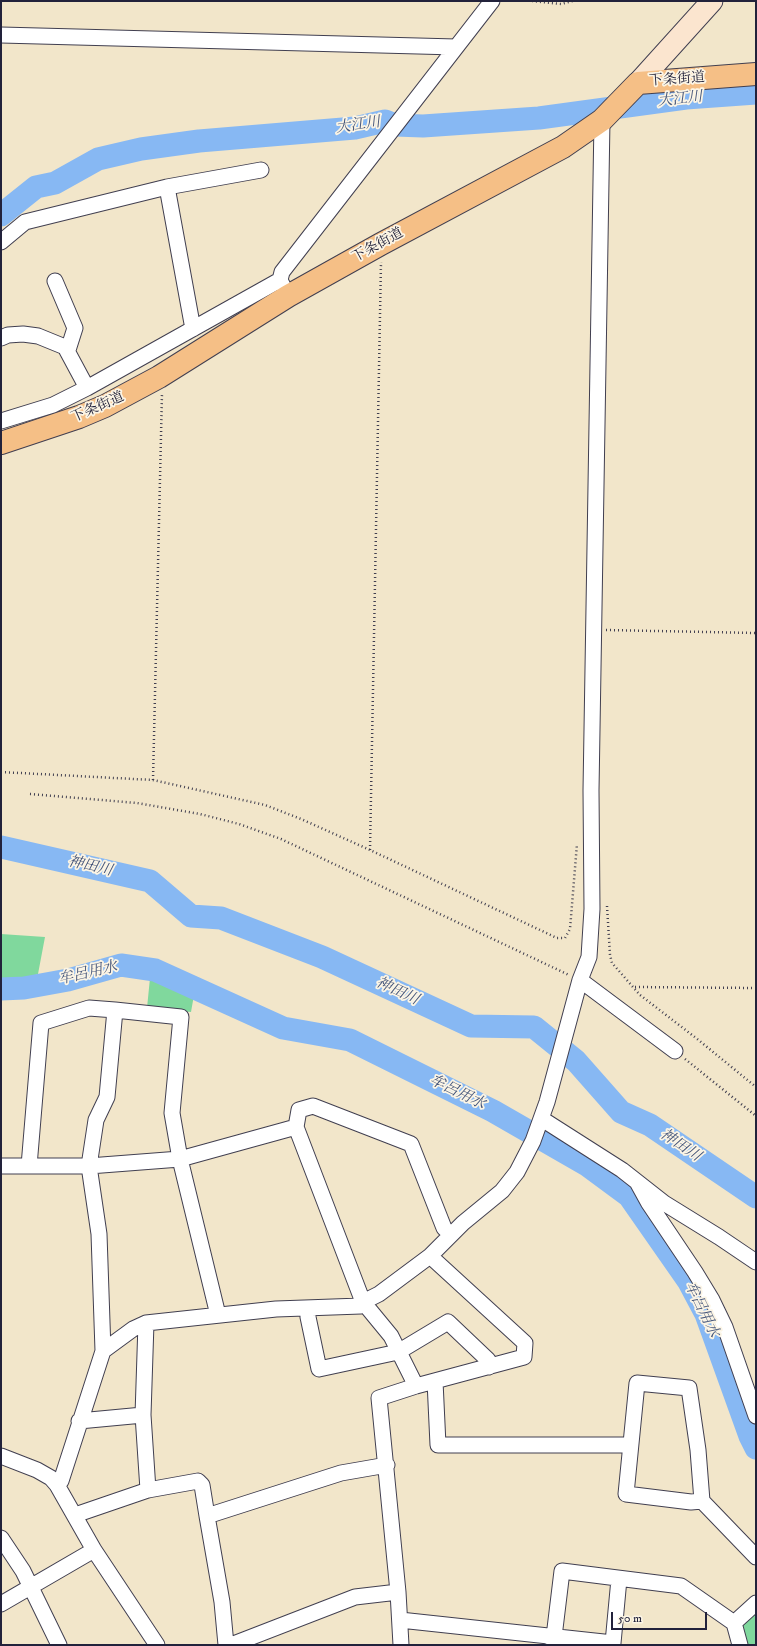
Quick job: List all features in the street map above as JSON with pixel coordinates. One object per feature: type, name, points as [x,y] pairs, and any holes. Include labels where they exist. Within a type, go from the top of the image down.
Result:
[{"type":"main road","points":[[633,88],[712,1]]},
{"type":"main road","name":"下条街道","points":[[1,444],[80,417],[105,406],[159,377],[214,344],[284,288],[381,244],[563,147],[605,117],[633,88],[756,74]]},
{"type":"street","points":[[1,421],[48,407],[87,388],[197,326],[284,288],[282,272],[492,1]]},
{"type":"street","points":[[1,35],[456,47]]},
{"type":"street","points":[[103,1351],[133,1329],[146,1323],[276,1308],[361,1306],[364,1302],[379,1294],[430,1256],[450,1235],[502,1191],[517,1172],[541,1122],[579,983],[589,957],[592,909],[591,790],[593,629],[605,117]]},
{"type":"street","points":[[1,242],[25,222],[166,187],[261,170]]},
{"type":"street","points":[[166,187],[197,326],[214,344]]},
{"type":"street","points":[[55,280],[75,328],[68,350]]},
{"type":"street","points":[[1,338],[8,335],[24,334],[38,336],[64,347],[68,350],[87,388]]},
{"type":"street","points":[[579,983],[675,1051]]},
{"type":"street","points":[[29,1166],[41,1023],[89,1008],[180,1017],[172,1112],[180,1159],[218,1315]]},
{"type":"street","points":[[57,1485],[61,1481],[79,1421],[103,1351],[99,1234],[89,1166],[96,1120],[107,1097],[115,1010]]},
{"type":"street","points":[[416,1386],[391,1336],[364,1302],[296,1127],[299,1110],[313,1106],[412,1144],[444,1228],[450,1235]]},
{"type":"street","points":[[541,1122],[622,1170],[664,1203],[720,1237],[756,1262]]},
{"type":"street","points":[[1,1166],[89,1166],[180,1159],[296,1127]]},
{"type":"street","points":[[637,1182],[645,1197],[712,1300],[725,1327],[756,1416]]},
{"type":"street","points":[[401,1645],[387,1465],[379,1398],[416,1386],[524,1357],[525,1343],[430,1256]]},
{"type":"street","points":[[308,1308],[308,1317],[319,1369],[398,1352],[448,1322],[488,1360],[489,1367]]},
{"type":"street","points":[[146,1323],[143,1415],[148,1490]]},
{"type":"street","points":[[434,1381],[438,1445],[630,1445]]},
{"type":"street","points":[[702,1501],[691,1502],[626,1494],[637,1383],[689,1388],[698,1450],[702,1501],[756,1557]]},
{"type":"street","points":[[79,1421],[143,1415]]},
{"type":"street","points":[[1,1456],[36,1470],[50,1478],[57,1485],[94,1550],[158,1645]]},
{"type":"street","points":[[207,1516],[341,1473],[387,1465]]},
{"type":"street","points":[[75,1515],[148,1490],[198,1480],[202,1485],[222,1602],[226,1645]]},
{"type":"street","points":[[1,1538],[23,1571],[59,1645]]},
{"type":"street","points":[[1,1604],[94,1550]]},
{"type":"street","points":[[553,1641],[562,1571],[681,1586],[734,1623],[740,1645]]},
{"type":"street","points":[[400,1620],[553,1641],[613,1643],[620,1578]]},
{"type":"street","points":[[231,1645],[355,1597],[398,1592]]},
{"type":"street","points":[[734,1623],[756,1603]]},
{"type":"path","points":[[532,1],[561,4],[573,1]]},
{"type":"path","points":[[370,850],[381,244]]},
{"type":"path","points":[[154,780],[162,396],[159,377]]},
{"type":"path","points":[[593,629],[756,633]]},
{"type":"path","points":[[1,772],[154,780],[265,805],[301,819],[370,850],[557,938],[565,938],[570,929],[577,839]]},
{"type":"path","points":[[30,794],[137,803],[200,814],[281,839],[579,983]]},
{"type":"path","points":[[607,900],[610,955],[612,963],[640,995],[756,1087]]},
{"type":"path","points":[[634,987],[756,988]]},
{"type":"path","points":[[675,1051],[756,1116]]},
{"type":"green space","points":[[1,934],[45,937],[38,974],[21,981],[1,980]]},
{"type":"green space","points":[[150,978],[158,979],[194,995],[191,1012],[147,1008]]},
{"type":"green space","points":[[756,1612],[756,1645],[746,1645],[741,1625]]},
{"type":"waterway","name":"大江川","points":[[1,215],[36,187],[55,183],[98,159],[141,149],[199,141],[355,128],[385,121],[395,125],[423,126],[539,118],[686,98],[756,93]]},
{"type":"waterway","name":"神田川","points":[[1,847],[150,881],[191,916],[221,918],[322,957],[471,1026],[534,1027],[576,1061],[621,1112],[650,1125],[756,1197]]},
{"type":"waterway","name":"牟呂用水","points":[[1,989],[24,988],[68,980],[121,965],[155,970],[283,1028],[350,1040],[493,1111],[587,1165],[629,1196],[689,1282],[706,1314],[750,1436],[756,1448]]}]
